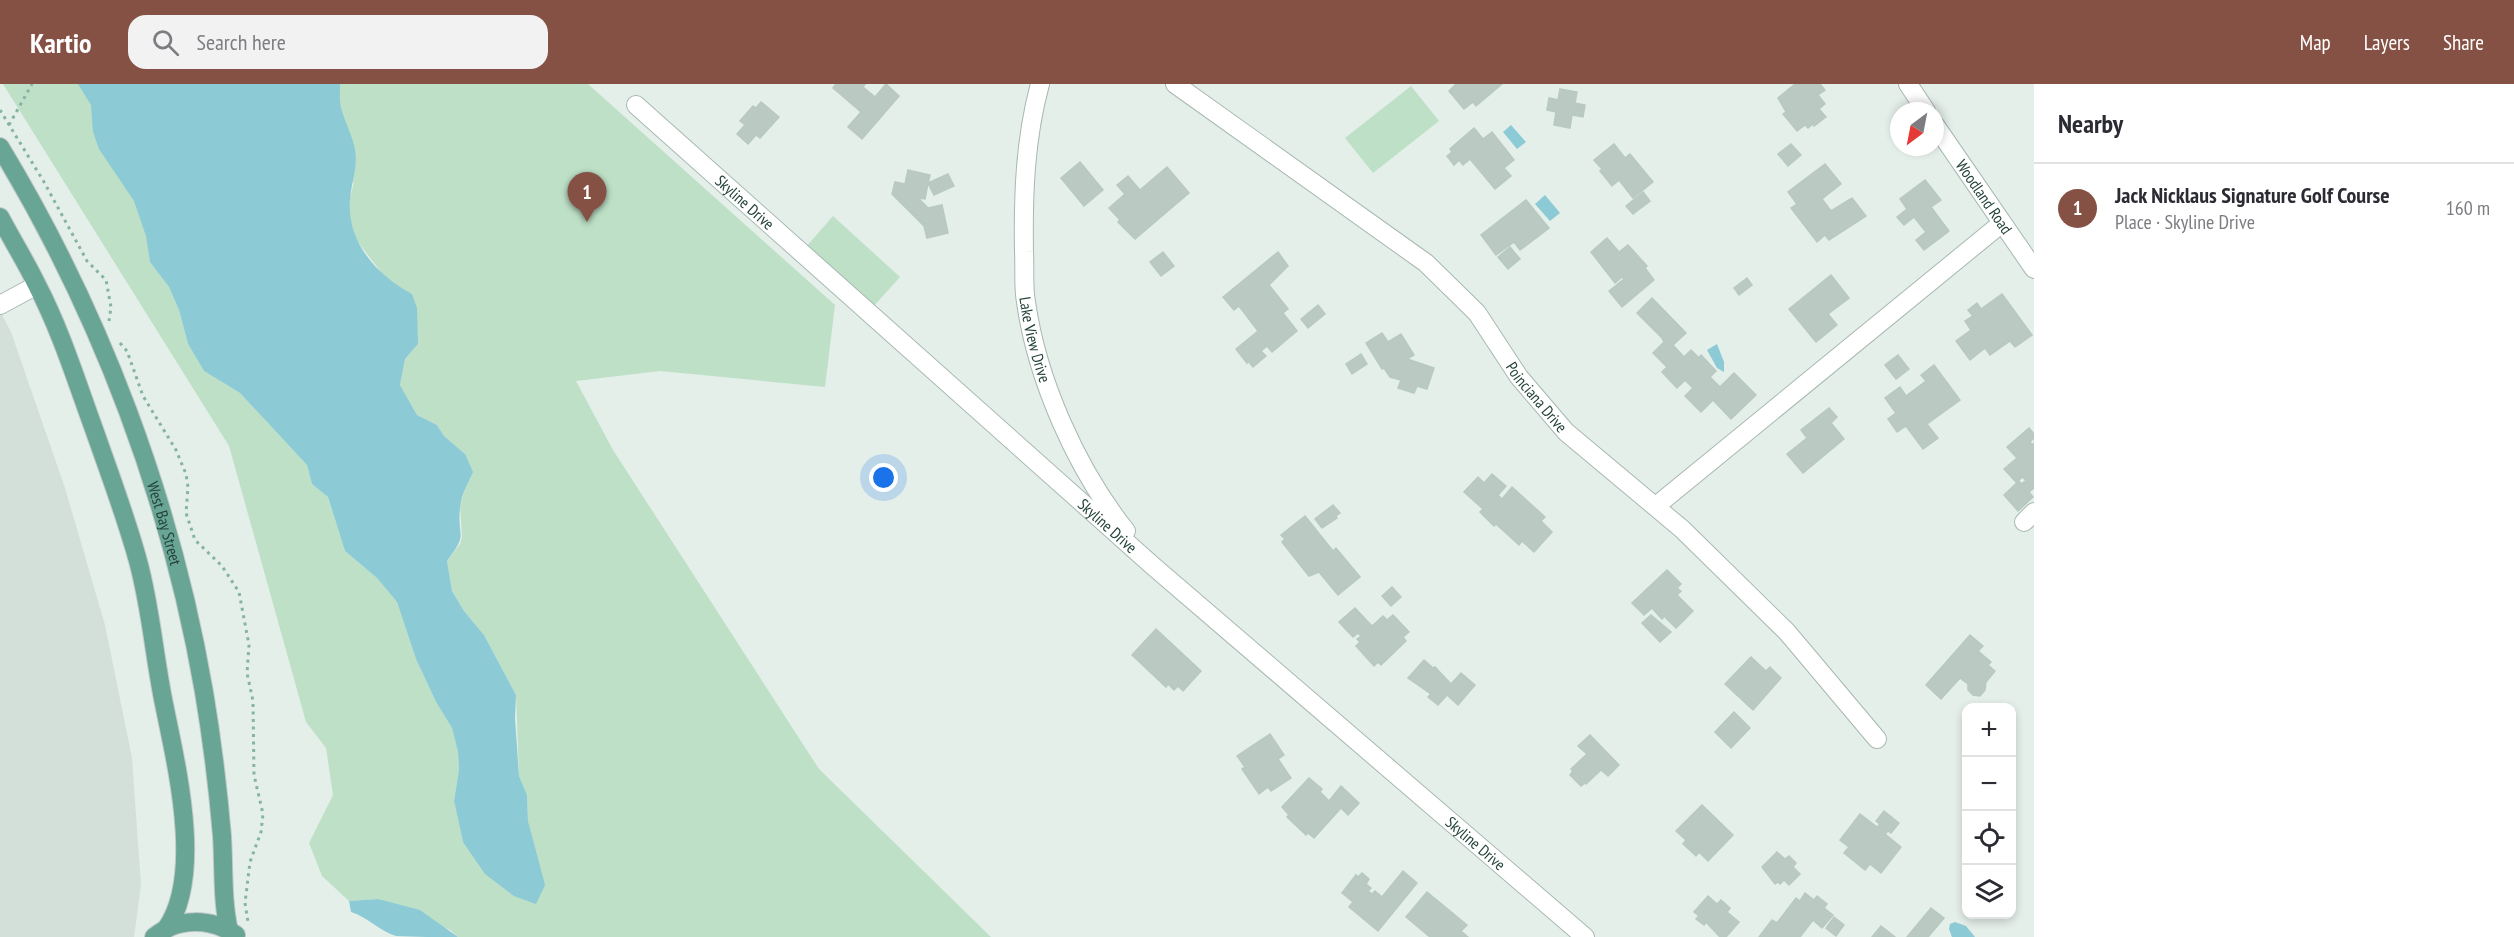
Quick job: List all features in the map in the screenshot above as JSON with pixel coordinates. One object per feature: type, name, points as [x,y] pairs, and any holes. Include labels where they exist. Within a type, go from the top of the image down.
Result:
[{"type":"main road","name":"West Bay Street","points":[[0,147],[61,256],[105,354],[128,410],[158,501],[185,596],[204,691],[217,771],[225,907],[234,934]]},
{"type":"main road","points":[[0,217],[37,285],[75,376],[139,562],[176,765],[184,838],[185,860],[181,894],[173,919],[160,933]]},
{"type":"main road","points":[[160,933],[182,923],[198,922],[214,924],[234,934]]},
{"type":"street","name":"Lake View Drive","points":[[1040,84],[1029,135],[1023,183],[1028,313],[1049,390],[1074,451],[1115,517],[1153,566]]},
{"type":"street","name":"Poinciana Drive","points":[[1175,84],[1426,263],[1477,313],[1519,377],[1566,432],[1656,506],[1787,632],[1878,739]]},
{"type":"street","points":[[1908,84],[1920,102]]},
{"type":"street","name":"Skyline Drive","points":[[636,105],[1153,566],[1585,937]]},
{"type":"street","name":"Woodland Road","points":[[1944,138],[2034,269]]},
{"type":"street","points":[[1656,506],[2002,223]]},
{"type":"street","points":[[0,304],[37,285]]},
{"type":"path","points":[[9,125],[32,84]]},
{"type":"shaded area","points":[[0,311],[11,332],[65,488],[105,625],[132,758],[141,885],[134,937],[0,937]]},
{"type":"green space","points":[[3,84],[588,84],[835,305],[825,387],[660,371],[576,381],[613,450],[819,769],[991,937],[458,937],[450,930],[378,899],[349,901],[322,876],[309,843],[333,795],[326,748],[306,722],[229,446]],"holes":[[[354,182],[350,198],[350,218],[356,240],[389,282],[412,294],[418,344],[405,359],[400,385],[417,415],[437,425],[444,436],[465,454],[465,489],[460,506],[462,537],[460,544],[447,561],[452,591],[464,611],[484,635],[516,695],[519,776],[527,795],[528,821],[536,853],[463,842],[454,801],[459,770],[458,752],[452,728],[436,702],[416,659],[397,602],[377,578],[345,551],[328,497],[312,484],[307,465],[240,393],[204,371],[188,344],[179,310],[169,287],[150,262]]]},
{"type":"green space","points":[[1411,86],[1439,121],[1373,173],[1345,138]]},
{"type":"green space","points":[[833,216],[900,277],[872,308],[806,247]]},
{"type":"water","points":[[78,84],[340,84],[341,108],[353,140],[356,156],[350,200],[350,216],[354,230],[367,256],[387,277],[412,294],[417,308],[418,344],[405,359],[400,385],[417,415],[437,425],[444,436],[465,454],[473,472],[461,503],[460,540],[447,561],[452,591],[464,611],[484,635],[516,695],[515,718],[519,776],[527,795],[528,821],[545,885],[536,904],[514,896],[485,874],[463,842],[454,801],[459,770],[458,752],[452,728],[436,702],[416,659],[397,602],[377,578],[345,551],[328,497],[312,484],[307,465],[240,393],[204,371],[188,344],[179,310],[169,287],[150,262],[146,236],[134,201],[99,149],[93,132],[91,105]]},
{"type":"water","points":[[1511,125],[1526,142],[1517,149],[1503,132]]},
{"type":"water","points":[[1545,195],[1560,213],[1550,221],[1535,204]]},
{"type":"water","points":[[1717,344],[1724,362],[1724,372],[1717,368],[1707,350]]},
{"type":"water","points":[[378,899],[420,910],[458,937],[396,936],[351,912],[349,901]]},
{"type":"water","points":[[1955,922],[1966,926],[1975,937],[1952,937],[1950,924]]},
{"type":"building","points":[[836,84],[865,84],[863,87],[875,97],[886,84],[899,96],[862,139],[848,127],[861,112],[833,88]]},
{"type":"building","points":[[1456,84],[1502,84],[1476,106],[1473,102],[1464,109],[1449,91]]},
{"type":"building","points":[[1795,84],[1820,84],[1825,90],[1818,95],[1825,104],[1819,109],[1826,117],[1814,126],[1813,124],[1808,128],[1805,125],[1797,131],[1783,114],[1786,112],[1778,98]]},
{"type":"building","points":[[1560,89],[1577,92],[1575,103],[1585,105],[1583,117],[1572,115],[1570,128],[1554,125],[1556,112],[1547,110],[1549,98],[1558,100]]},
{"type":"building","points":[[761,102],[779,117],[760,138],[756,135],[748,144],[737,134],[745,125],[740,121],[753,106],[756,108]]},
{"type":"building","points":[[1474,128],[1483,139],[1492,132],[1514,160],[1504,168],[1511,176],[1495,189],[1470,159],[1463,165],[1459,160],[1454,165],[1447,156],[1452,152],[1450,149]]},
{"type":"building","points":[[1614,144],[1625,158],[1630,154],[1653,182],[1633,198],[1619,180],[1612,186],[1594,160]]},
{"type":"building","points":[[1791,144],[1801,155],[1788,166],[1778,154]]},
{"type":"building","points":[[1080,162],[1103,190],[1084,206],[1061,178]]},
{"type":"building","points":[[1825,164],[1841,184],[1822,199],[1831,211],[1852,198],[1866,216],[1829,240],[1825,235],[1817,242],[1791,208],[1797,204],[1788,192]]},
{"type":"building","points":[[1167,167],[1189,193],[1135,239],[1118,222],[1120,220],[1109,208],[1125,194],[1117,185],[1128,176],[1140,190]]},
{"type":"building","points":[[908,170],[930,175],[925,199],[918,198],[928,208],[942,205],[948,233],[927,238],[924,226],[892,194],[895,182],[905,184]]},
{"type":"building","points":[[948,174],[954,186],[934,195],[928,183]]},
{"type":"building","points":[[1925,180],[1941,200],[1931,207],[1949,231],[1924,250],[1916,240],[1926,232],[1914,217],[1904,225],[1897,217],[1907,209],[1900,199]]},
{"type":"building","points":[[1643,192],[1650,201],[1633,214],[1626,206]]},
{"type":"building","points":[[1526,200],[1549,228],[1520,250],[1514,242],[1496,255],[1481,235]]},
{"type":"building","points":[[1607,238],[1619,252],[1628,245],[1647,266],[1645,268],[1654,280],[1622,307],[1609,291],[1624,279],[1622,277],[1615,283],[1591,252]]},
{"type":"building","points":[[1510,247],[1520,259],[1508,269],[1498,257]]},
{"type":"building","points":[[1163,252],[1174,266],[1161,276],[1150,262]]},
{"type":"building","points":[[1278,252],[1288,266],[1269,285],[1288,309],[1283,313],[1297,331],[1272,352],[1267,346],[1261,351],[1266,356],[1253,367],[1236,349],[1258,331],[1239,306],[1234,310],[1223,297]]},
{"type":"building","points":[[1831,275],[1849,298],[1828,314],[1837,325],[1816,342],[1789,309]]},
{"type":"building","points":[[1747,278],[1752,285],[1739,295],[1734,288]]},
{"type":"building","points":[[2002,294],[2032,335],[2015,347],[2010,341],[1990,355],[1985,348],[1970,360],[1956,341],[1971,330],[1965,321],[1973,316],[1968,310],[1977,303],[1981,309]]},
{"type":"building","points":[[1652,298],[1686,333],[1673,345],[1684,357],[1691,350],[1699,358],[1701,355],[1716,371],[1710,377],[1720,387],[1734,373],[1756,395],[1731,419],[1713,400],[1701,412],[1685,396],[1693,388],[1685,380],[1677,388],[1662,372],[1667,367],[1653,353],[1664,342],[1637,313]]},
{"type":"building","points":[[1318,305],[1325,314],[1308,328],[1301,319]]},
{"type":"building","points":[[1382,333],[1388,342],[1401,334],[1414,355],[1407,359],[1434,368],[1427,389],[1417,386],[1414,393],[1398,388],[1401,380],[1390,377],[1384,368],[1382,369],[1366,343]]},
{"type":"building","points":[[1361,354],[1367,364],[1352,374],[1346,364]]},
{"type":"building","points":[[1898,355],[1909,369],[1896,379],[1885,365]]},
{"type":"building","points":[[1934,365],[1960,400],[1927,424],[1938,438],[1923,449],[1906,426],[1897,432],[1888,419],[1896,413],[1885,398],[1900,387],[1906,396],[1926,381],[1921,375]]},
{"type":"building","points":[[1829,408],[1837,417],[1831,423],[1844,439],[1803,473],[1787,454],[1807,438],[1801,430]]},
{"type":"building","points":[[2029,428],[2034,434],[2030,442],[2032,445],[2034,443],[2034,488],[2029,492],[2033,497],[2018,511],[2004,495],[2019,481],[2021,484],[2026,481],[2023,477],[2016,482],[2004,469],[2017,458],[2007,447]]},
{"type":"building","points":[[1492,474],[1506,486],[1498,495],[1502,499],[1512,487],[1545,517],[1541,521],[1552,532],[1534,552],[1522,541],[1519,545],[1496,524],[1494,526],[1480,512],[1483,509],[1464,492],[1478,477],[1484,483]]},
{"type":"building","points":[[1333,505],[1340,513],[1336,516],[1337,518],[1322,528],[1315,519]]},
{"type":"building","points":[[1305,516],[1333,551],[1336,548],[1360,577],[1338,595],[1319,572],[1309,576],[1282,542],[1285,539],[1281,535]]},
{"type":"building","points":[[1667,570],[1681,584],[1677,588],[1681,591],[1677,595],[1693,611],[1676,628],[1664,616],[1662,619],[1652,608],[1644,615],[1632,603]]},
{"type":"building","points":[[1392,587],[1401,597],[1391,606],[1382,596]]},
{"type":"building","points":[[1355,608],[1372,626],[1383,616],[1387,620],[1393,615],[1409,632],[1403,637],[1406,641],[1381,665],[1378,662],[1374,666],[1356,646],[1360,642],[1357,639],[1361,636],[1358,633],[1353,637],[1339,622]]},
{"type":"building","points":[[1651,615],[1671,632],[1660,642],[1642,623]]},
{"type":"building","points":[[1156,629],[1201,671],[1183,691],[1178,686],[1174,690],[1168,684],[1166,687],[1132,655]]},
{"type":"building","points":[[1970,635],[1983,646],[1978,651],[1991,662],[1988,665],[1995,671],[1986,682],[1985,690],[1980,696],[1973,695],[1968,690],[1968,684],[1960,678],[1941,699],[1926,685]]},
{"type":"building","points":[[1751,657],[1766,671],[1770,667],[1781,678],[1753,710],[1725,684]]},
{"type":"building","points":[[1424,660],[1433,668],[1435,667],[1451,684],[1461,673],[1475,685],[1458,705],[1447,695],[1438,705],[1428,697],[1431,694],[1408,678]]},
{"type":"building","points":[[1734,712],[1750,728],[1731,748],[1715,732]]},
{"type":"building","points":[[1270,734],[1284,755],[1278,759],[1291,778],[1271,791],[1268,787],[1259,794],[1242,769],[1245,767],[1237,756]]},
{"type":"building","points":[[1590,735],[1619,765],[1608,776],[1601,770],[1581,786],[1570,775],[1573,771],[1571,769],[1587,754],[1578,746]]},
{"type":"building","points":[[1309,778],[1322,789],[1320,792],[1329,801],[1341,786],[1359,803],[1348,815],[1341,808],[1314,838],[1308,833],[1306,835],[1287,817],[1289,815],[1282,807]]},
{"type":"building","points":[[1702,805],[1733,835],[1708,861],[1699,852],[1696,856],[1683,844],[1686,840],[1676,831]]},
{"type":"building","points":[[1884,811],[1899,823],[1891,833],[1888,831],[1885,834],[1901,847],[1881,873],[1870,864],[1865,870],[1844,853],[1849,847],[1840,840],[1860,814],[1877,827],[1880,824],[1876,821]]},
{"type":"building","points":[[1777,852],[1785,859],[1789,856],[1796,863],[1793,867],[1800,874],[1789,885],[1784,880],[1780,884],[1778,882],[1775,884],[1762,867]]},
{"type":"building","points":[[1403,871],[1417,883],[1378,931],[1349,907],[1353,902],[1342,893],[1356,875],[1358,877],[1362,873],[1369,879],[1366,884],[1371,888],[1368,891],[1372,894],[1375,891],[1382,897]]},
{"type":"building","points":[[1427,892],[1467,925],[1461,931],[1468,937],[1430,937],[1406,917]]},
{"type":"building","points":[[1805,893],[1814,900],[1817,896],[1827,904],[1824,908],[1833,915],[1822,928],[1813,920],[1800,937],[1759,937],[1772,920],[1777,923],[1796,898],[1800,901]]},
{"type":"building","points":[[1708,896],[1717,904],[1721,900],[1730,908],[1727,912],[1739,922],[1726,937],[1720,937],[1706,922],[1704,925],[1696,919],[1699,916],[1694,912]]},
{"type":"building","points":[[1931,908],[1944,918],[1928,937],[1907,937]]},
{"type":"building","points":[[1834,917],[1844,925],[1836,936],[1826,928]]},
{"type":"building","points":[[1881,926],[1895,937],[1872,937]]},
{"type":"place","name":"Jack Nicklaus Signature Golf Course","points":[[587,222]]}]
